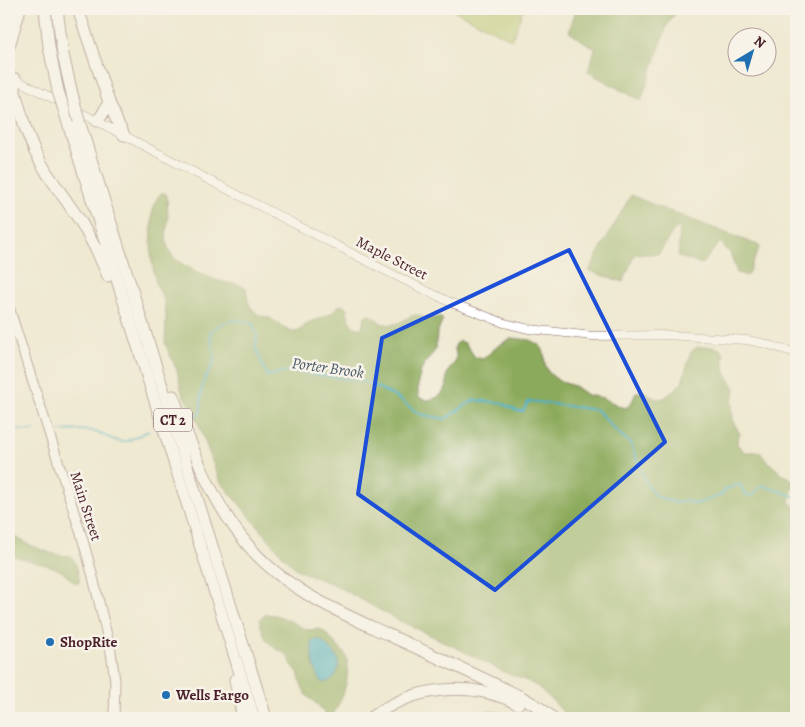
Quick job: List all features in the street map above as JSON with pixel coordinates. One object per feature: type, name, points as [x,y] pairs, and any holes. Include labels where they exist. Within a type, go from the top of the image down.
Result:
[{"type":"highway","points":[[9,46],[20,9]]},
{"type":"highway","name":"CT 2","points":[[45,9],[49,47],[58,91],[254,718]]},
{"type":"highway","name":"CT 2","points":[[57,9],[62,46],[79,121],[266,718]]},
{"type":"highway","points":[[78,9],[109,102],[118,126],[124,135]]},
{"type":"highway","points":[[12,77],[28,135],[35,152],[90,237],[104,265],[120,308],[130,324]]},
{"type":"highway","points":[[97,121],[109,102]]},
{"type":"highway","points":[[152,355],[162,370],[200,466],[216,499],[235,529],[266,565],[294,587],[322,603],[516,694],[553,718]]},
{"type":"highway","points":[[228,636],[229,657],[243,718]]},
{"type":"highway","points":[[371,718],[406,698],[432,691],[455,689],[476,690],[503,697],[525,707],[541,718]]},
{"type":"main road","name":"Main Street","points":[[9,307],[95,583],[114,671],[114,718]]},
{"type":"street","name":"Maple Street","points":[[12,77],[424,290],[504,323],[529,329],[593,336],[667,335],[747,340],[796,353]]},
{"type":"highlighted area","points":[[569,250],[665,442],[495,590],[358,494],[382,338]]},
{"type":"green space","points":[[451,9],[523,9],[512,40]]},
{"type":"green space","points":[[576,9],[678,9],[667,26],[641,101],[588,72],[595,49],[569,32]]},
{"type":"green space","points":[[161,193],[167,195],[167,243],[173,257],[203,275],[243,286],[246,288],[248,302],[252,309],[259,315],[270,318],[289,331],[299,331],[308,323],[332,313],[339,305],[347,308],[350,322],[358,328],[362,328],[365,316],[368,314],[383,323],[391,325],[416,315],[429,318],[440,317],[443,320],[437,333],[436,349],[424,365],[418,382],[418,396],[424,400],[437,397],[445,389],[447,373],[455,362],[455,346],[459,341],[465,343],[475,357],[483,359],[499,345],[512,338],[530,340],[542,348],[549,373],[559,381],[574,386],[587,395],[603,398],[624,408],[631,404],[636,392],[645,392],[656,399],[664,398],[671,393],[682,382],[691,352],[697,347],[720,349],[724,354],[725,373],[735,388],[732,400],[733,421],[740,434],[737,444],[745,452],[760,452],[783,475],[789,477],[794,482],[789,502],[796,508],[796,718],[568,718],[538,687],[394,618],[335,585],[295,568],[219,480],[199,425],[182,393],[177,371],[165,343],[166,317],[164,300],[156,284],[151,257],[152,214],[157,198]]},
{"type":"green space","points":[[631,195],[760,246],[747,276],[737,273],[730,253],[720,242],[702,264],[678,257],[680,226],[673,231],[659,254],[635,254],[623,282],[589,271]]},
{"type":"green space","points":[[9,534],[43,550],[59,555],[71,556],[77,569],[79,583],[75,583],[53,567],[9,555]]},
{"type":"green space","points":[[266,614],[275,615],[307,630],[320,629],[345,654],[348,669],[345,687],[339,704],[331,717],[327,716],[306,695],[298,672],[292,665],[289,657],[266,640],[260,619]],"holes":[[[338,659],[338,667],[320,678],[313,663]]]},
{"type":"green space","points":[[489,711],[514,718],[464,718],[473,714]]},
{"type":"water","points":[[316,639],[324,643],[337,656],[339,664],[337,672],[330,681],[322,682],[317,673],[312,652],[312,642]]},
{"type":"waterway","name":"Porter Brook","points":[[186,419],[198,415],[201,411],[201,393],[205,378],[213,365],[214,356],[210,332],[225,322],[235,320],[253,324],[257,336],[255,346],[267,376],[288,371],[362,381],[399,399],[419,414],[445,419],[474,400],[502,403],[517,411],[523,411],[529,401],[597,410],[631,444],[646,482],[655,496],[676,503],[685,500],[696,504],[721,495],[726,489],[740,484],[745,494],[752,496],[762,485],[796,497]]},
{"type":"waterway","points":[[9,425],[22,430],[36,430]]},
{"type":"waterway","points":[[60,431],[92,431],[123,442],[149,431]]},
{"type":"place","name":"ShopRite","points":[[50,642]]},
{"type":"place","name":"Wells Fargo","points":[[166,695]]}]
